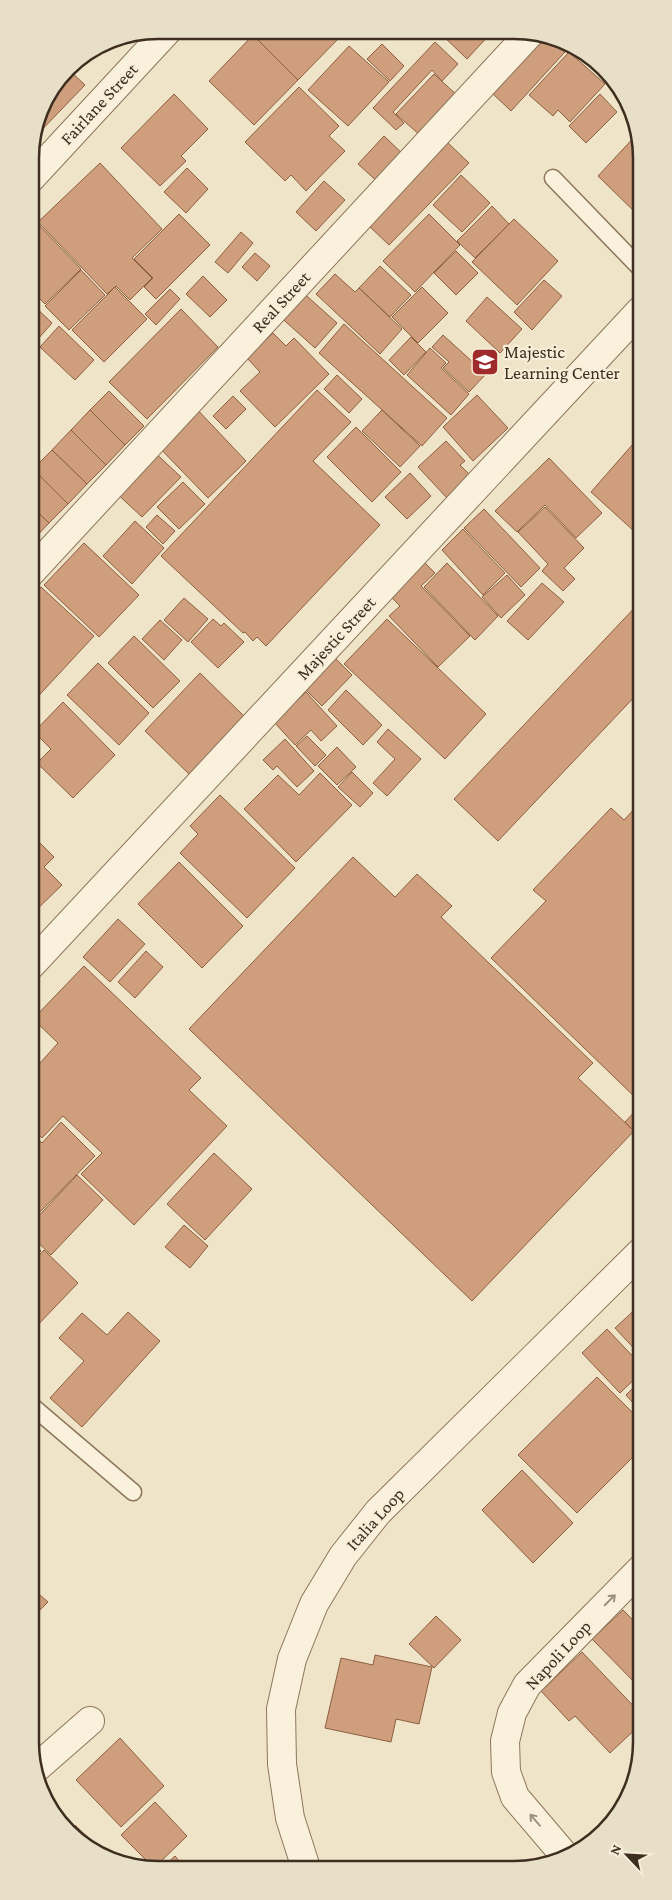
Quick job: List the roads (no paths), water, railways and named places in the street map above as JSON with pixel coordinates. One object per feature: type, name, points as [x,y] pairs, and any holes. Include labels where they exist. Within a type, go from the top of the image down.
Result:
[{"type":"street","name":"Fairlane Street","points":[[39,169],[160,39]]},
{"type":"street","name":"Real Street","points":[[39,563],[524,40]]},
{"type":"street","name":"Majestic Street","points":[[39,956],[633,320]]},
{"type":"street","name":"Italia Loop","points":[[304,1861],[290,1818],[282,1764],[281,1709],[292,1659],[314,1604],[343,1556],[378,1512],[633,1260]]},
{"type":"street","name":"Napoli Loop","points":[[561,1852],[515,1797],[506,1772],[505,1741],[512,1713],[527,1685],[633,1578]]},
{"type":"street","points":[[41,1764],[90,1721]]},
{"type":"lane","points":[[553,178],[633,261]]},
{"type":"lane","points":[[39,1412],[133,1492]]},
{"type":"place","name":"Majestic Learning Center","points":[[485,362]]}]
